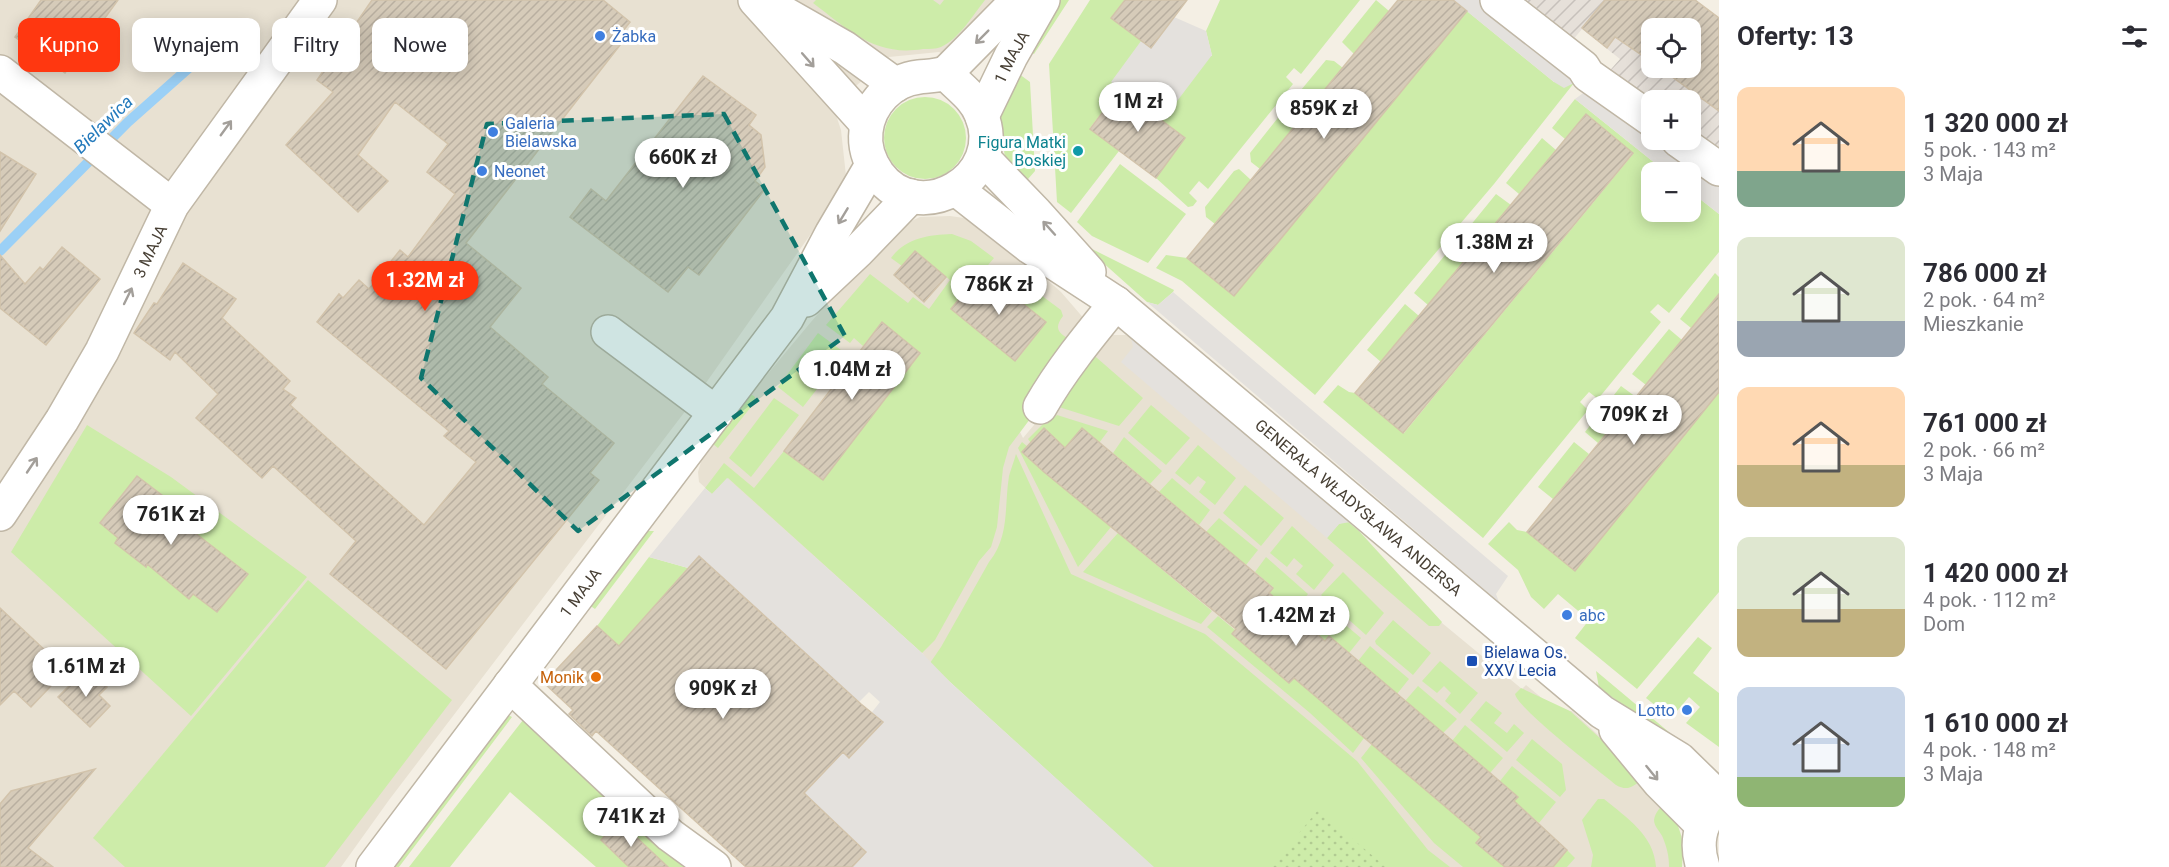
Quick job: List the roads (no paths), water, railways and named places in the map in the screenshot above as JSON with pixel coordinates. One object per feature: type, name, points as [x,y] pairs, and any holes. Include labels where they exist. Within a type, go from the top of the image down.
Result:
[{"type":"street","name":"3 MAJA","points":[[0,514],[62,420],[102,351],[172,206],[320,0]]},
{"type":"street","points":[[755,0],[866,123]]},
{"type":"street","points":[[760,0],[845,48],[896,85]]},
{"type":"street","name":"1 MAJA","points":[[946,73],[1018,0]]},
{"type":"street","name":"1 MAJA","points":[[982,116],[1011,56],[1043,0]]},
{"type":"street","points":[[1497,0],[1583,67],[1588,75],[1641,112]]},
{"type":"street","points":[[0,72],[172,206]]},
{"type":"street","points":[[946,73],[976,103],[986,130],[982,158],[967,181],[956,189],[934,197],[911,196],[895,189],[882,179],[872,165],[866,145],[866,123],[877,101],[896,85],[919,77],[946,73]]},
{"type":"street","points":[[1692,150],[1719,169]]},
{"type":"street","name":"GENERAŁA WŁADYSŁAWA ANDERSA","points":[[982,158],[1036,213],[1116,303]]},
{"type":"street","name":"1 MAJA","points":[[373,867],[787,318],[832,232],[872,165]]},
{"type":"street","name":"GENERAŁA WŁADYSŁAWA ANDERSA","points":[[956,189],[1030,248],[1116,303],[1602,712],[1679,759],[1719,798]]},
{"type":"street","name":"1 MAJA","points":[[787,318],[857,252],[911,196]]},
{"type":"street","points":[[1040,407],[1085,341],[1116,303]]},
{"type":"street","points":[[608,332],[716,413]]},
{"type":"street","points":[[510,685],[670,835],[714,867]]},
{"type":"street","name":"GENERAŁA WŁADYSŁAWA ANDERSA","points":[[1602,712],[1659,782],[1711,815]]},
{"type":"street","points":[[1703,867],[1699,841],[1711,815]]},
{"type":"waterway","name":"Bielawica","points":[[0,251],[128,122],[184,72]]},
{"type":"place","name":"Żabka","points":[[600,36]]},
{"type":"place","name":"Galeria Bielawska","points":[[493,132]]},
{"type":"place","name":"Figura Matki Boskiej","points":[[1078,151]]},
{"type":"place","name":"Neonet","points":[[482,171]]},
{"type":"place","name":"abc","points":[[1567,615]]},
{"type":"place","name":"Bielawa Os. XXV Lecia","points":[[1472,661]]},
{"type":"place","name":"Monik","points":[[596,677]]},
{"type":"place","name":"Lotto","points":[[1687,710]]}]
